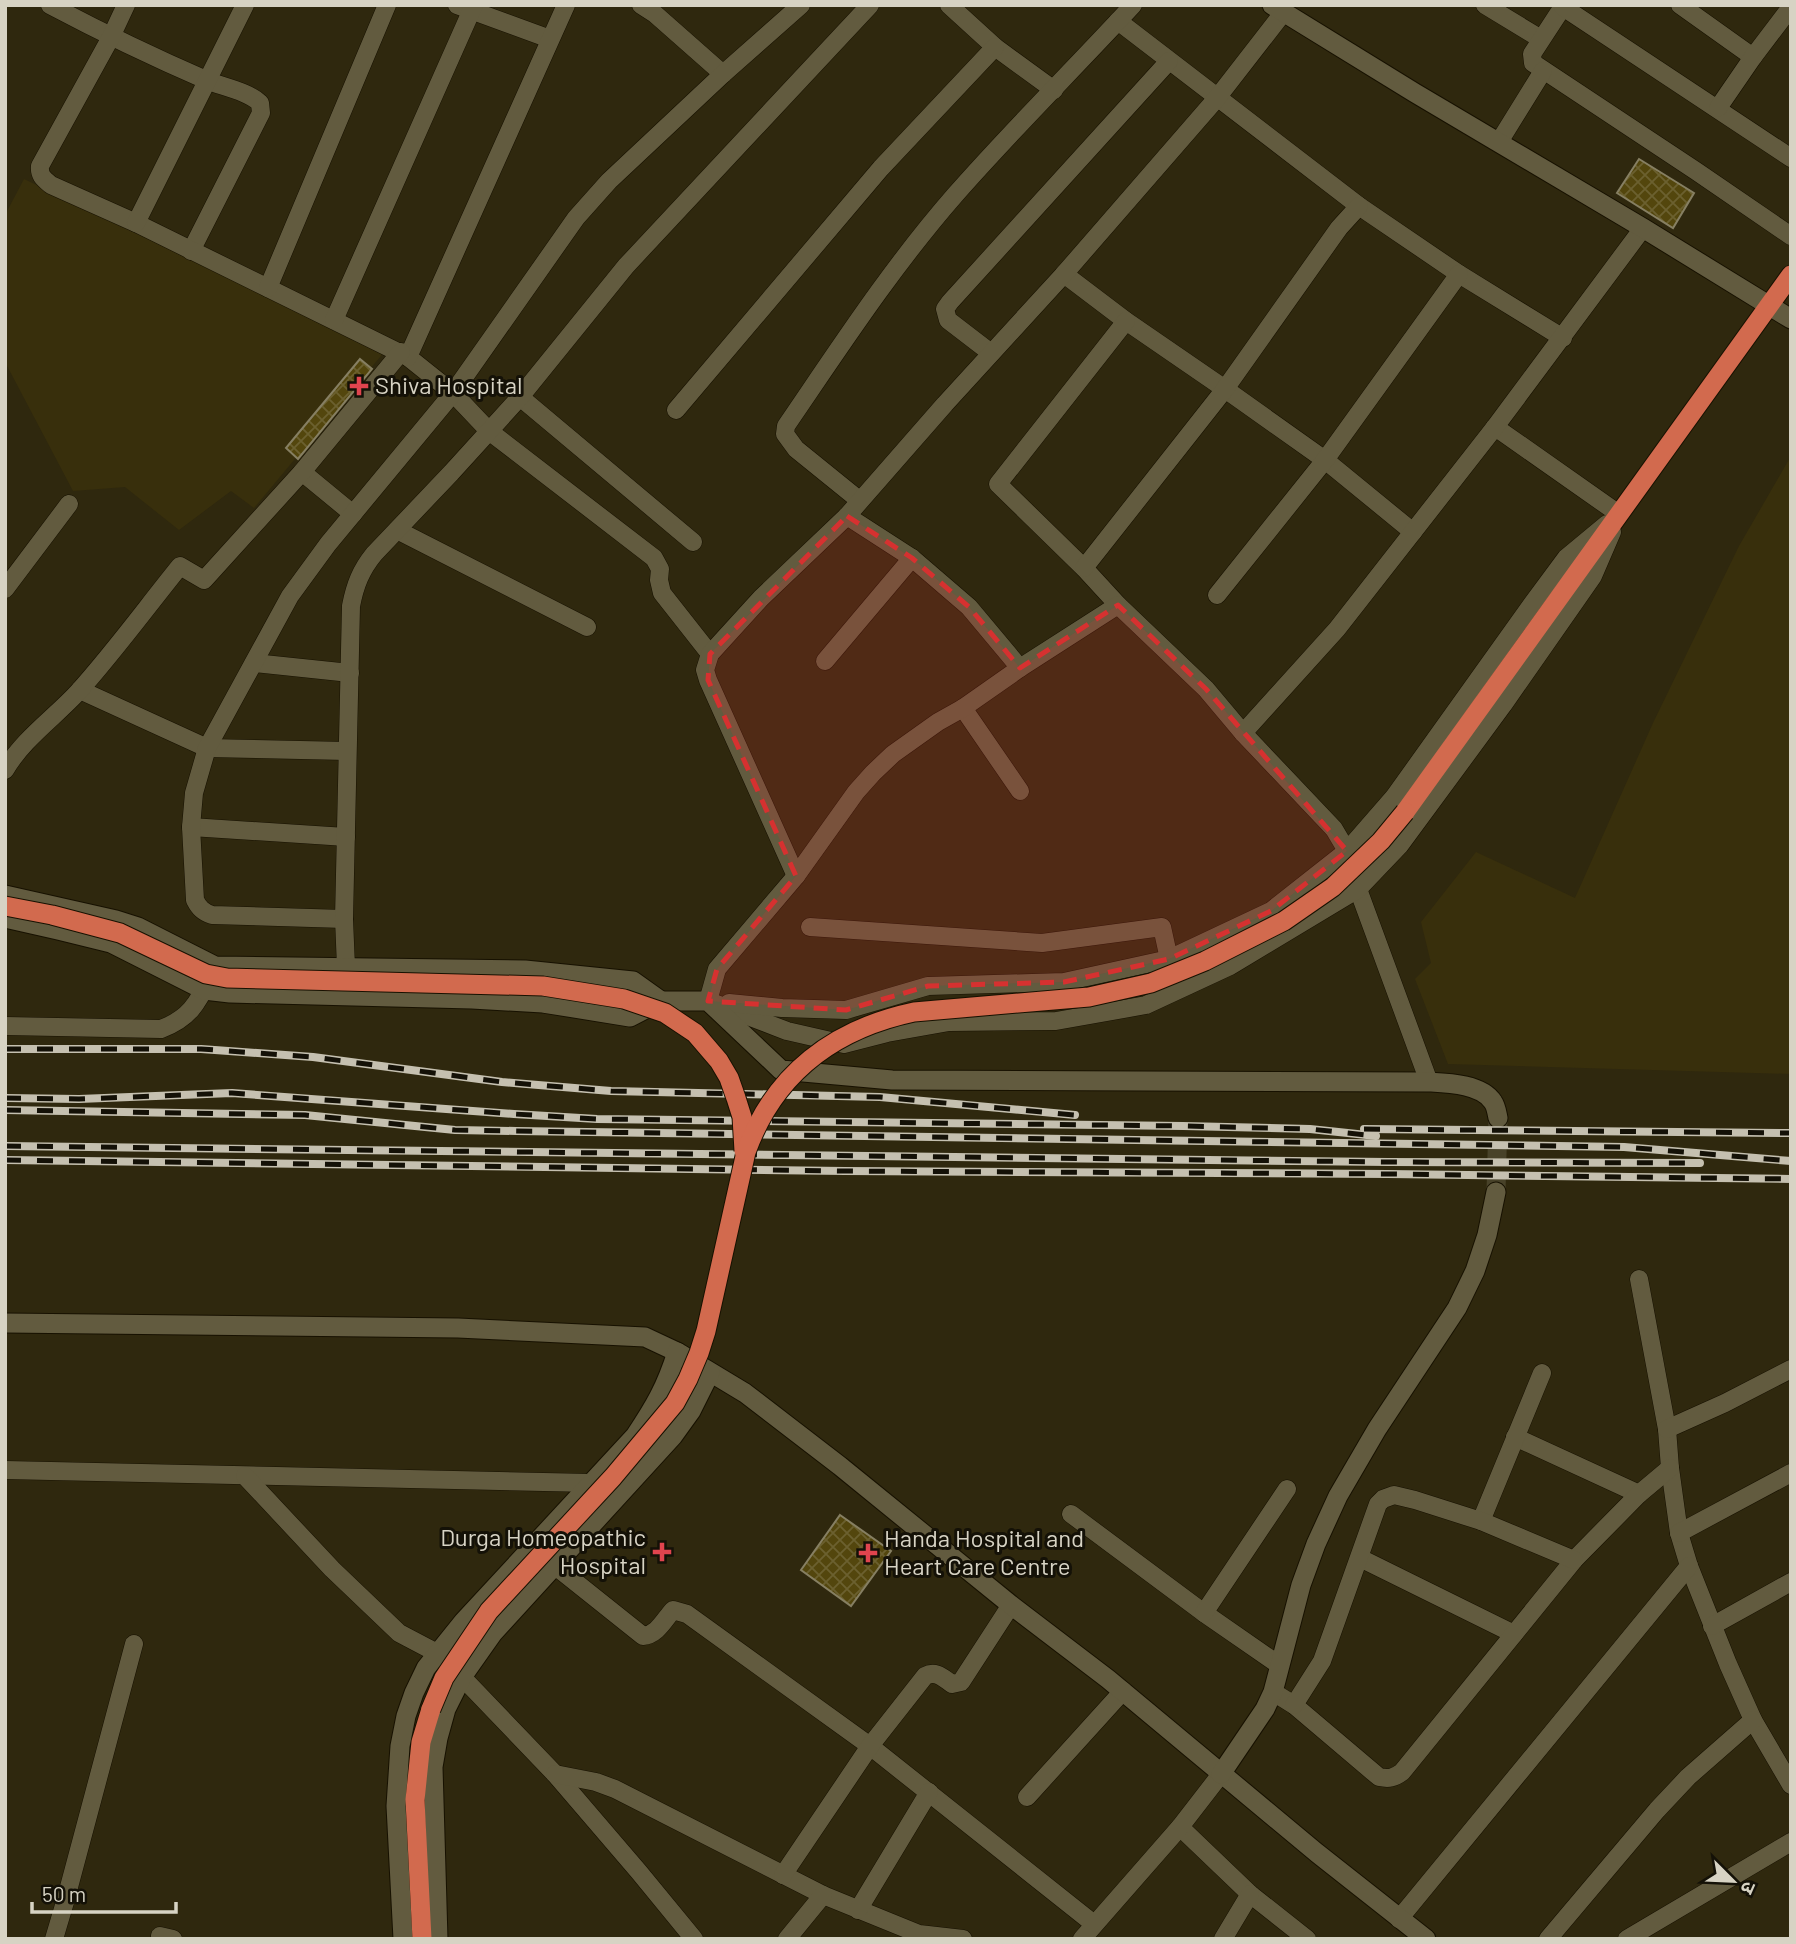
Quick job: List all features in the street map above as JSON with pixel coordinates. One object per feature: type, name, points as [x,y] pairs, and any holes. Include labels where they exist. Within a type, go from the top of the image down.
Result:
[{"type":"highway","points":[[422,1939],[415,1800],[417,1770],[421,1742],[444,1678],[489,1611],[613,1477],[675,1403],[694,1366],[706,1331],[746,1152],[759,1123],[782,1087],[813,1056],[850,1032],[881,1020],[914,1013],[1088,997],[1151,983],[1205,961],[1284,921],[1333,887],[1381,841],[1405,812],[1791,275]]},
{"type":"highway","points":[[5,906],[120,933],[206,974],[227,978],[543,986],[624,999],[665,1013],[681,1022],[708,1046],[729,1078],[742,1117],[743,1170]]},
{"type":"street","points":[[50,5],[111,37],[256,100],[261,107],[261,113],[191,251]]},
{"type":"street","points":[[127,5],[40,166],[40,173],[51,185],[136,223],[405,354],[453,393],[489,431],[654,558],[660,569],[662,593],[710,654]]},
{"type":"street","points":[[136,223],[245,5]]},
{"type":"street","points":[[268,288],[387,5]]},
{"type":"street","points":[[5,770],[28,739],[80,690],[180,566],[204,580],[405,354],[566,5]]},
{"type":"street","points":[[641,5],[723,74]]},
{"type":"street","points":[[344,919],[212,915],[203,912],[195,900],[191,827],[194,793],[207,748],[290,596],[328,544],[453,393],[576,218],[609,181],[723,74],[802,5]]},
{"type":"street","points":[[346,967],[344,919],[351,606],[354,588],[363,568],[520,397],[626,266],[870,5]]},
{"type":"street","points":[[949,5],[995,47],[1054,90]]},
{"type":"street","points":[[859,500],[796,449],[785,434],[786,426],[872,299],[905,256],[956,195],[1133,5]]},
{"type":"street","points":[[1485,5],[1541,39]]},
{"type":"street","points":[[1680,5],[1753,57]]},
{"type":"street","points":[[1791,158],[1563,6],[1532,54],[1533,63],[1542,71],[1791,236]]},
{"type":"street","points":[[334,320],[467,7],[550,39]]},
{"type":"street","points":[[1718,108],[1785,8]]},
{"type":"street","points":[[796,876],[708,680],[705,670],[710,654],[761,598],[848,516],[859,500],[1064,274],[1217,98],[1277,9],[1791,319]]},
{"type":"street","points":[[1118,21],[1359,206],[1460,274],[1563,338]]},
{"type":"street","points":[[676,410],[881,168],[995,47]]},
{"type":"street","points":[[991,353],[948,320],[946,309],[950,302],[1169,61]]},
{"type":"street","points":[[1499,142],[1542,71]]},
{"type":"street","points":[[1084,568],[1225,389],[1339,228],[1359,206]]},
{"type":"street","points":[[1243,733],[1338,629],[1563,338],[1643,228]]},
{"type":"street","points":[[1064,274],[1126,321],[1325,460],[1413,532]]},
{"type":"street","points":[[1217,595],[1325,460],[1460,274]]},
{"type":"street","points":[[1126,321],[998,484],[1206,689],[1243,733],[1329,823],[1347,851]]},
{"type":"street","points":[[520,397],[693,542]]},
{"type":"street","points":[[1495,427],[1619,514]]},
{"type":"street","points":[[302,472],[353,514]]},
{"type":"street","points":[[5,589],[69,503]]},
{"type":"street","points":[[5,918],[111,943],[204,990],[543,1003],[630,1017],[661,1002],[708,1001],[782,1008],[846,1010],[928,986],[1064,982],[1169,959],[1272,911],[1347,851],[1394,797],[1566,558],[1619,514]]},
{"type":"street","points":[[708,1001],[787,1031],[844,1044],[949,1022],[1056,1021],[1146,1005],[1230,966],[1358,889],[1400,845],[1593,576],[1619,514]]},
{"type":"street","points":[[848,516],[912,558],[969,607],[1020,668]]},
{"type":"street","points":[[397,530],[587,627]]},
{"type":"street","points":[[825,661],[912,558]]},
{"type":"street","points":[[708,1001],[717,969],[796,876],[856,792],[873,773],[915,737],[1118,605]]},
{"type":"street","points":[[254,663],[350,673]]},
{"type":"street","points":[[80,690],[207,748],[347,751]]},
{"type":"street","points":[[962,708],[1020,791]]},
{"type":"street","points":[[191,827],[346,836]]},
{"type":"street","points":[[1358,889],[1429,1082]]},
{"type":"street","points":[[5,895],[138,927],[215,965],[525,970],[575,974],[633,981],[661,1002]]},
{"type":"street","points":[[810,927],[1042,943],[1162,927],[1169,959]]},
{"type":"street","points":[[5,1026],[161,1029],[176,1023],[192,1010],[215,965]]},
{"type":"street","points":[[708,1001],[781,1070],[892,1080],[1461,1084],[1487,1095],[1494,1103],[1498,1118]]},
{"type":"street","points":[[1082,1939],[1180,1827],[1221,1774],[1265,1709],[1273,1692],[1301,1584],[1327,1520],[1377,1429],[1457,1308],[1475,1271],[1487,1235],[1496,1192]]},
{"type":"street","points":[[1639,1279],[1667,1429],[1679,1533],[1712,1626],[1754,1720],[1791,1785]]},
{"type":"street","points":[[5,1323],[471,1328],[645,1338],[677,1352],[745,1393],[840,1466],[1011,1605],[1123,1691],[1317,1853],[1426,1939]]},
{"type":"street","points":[[403,1939],[396,1806],[400,1746],[414,1693],[426,1668],[463,1622],[635,1436],[666,1385],[677,1352]]},
{"type":"street","points":[[1667,1429],[1791,1369]]},
{"type":"street","points":[[439,1939],[433,1767],[446,1709],[462,1677],[493,1633],[673,1436],[691,1411],[710,1373]]},
{"type":"street","points":[[1481,1521],[1542,1373]]},
{"type":"street","points":[[1515,1437],[1639,1494]]},
{"type":"street","points":[[1273,1692],[1294,1705],[1379,1777],[1388,1779],[1397,1776],[1574,1560],[1639,1494],[1670,1468]]},
{"type":"street","points":[[5,1470],[591,1483]]},
{"type":"street","points":[[1679,1533],[1791,1472]]},
{"type":"street","points":[[245,1476],[332,1569],[399,1633],[437,1653],[462,1677],[555,1774],[694,1939]]},
{"type":"street","points":[[1204,1613],[1287,1489]]},
{"type":"street","points":[[1294,1705],[1322,1661],[1378,1504],[1383,1499],[1394,1495],[1481,1521],[1574,1560]]},
{"type":"street","points":[[1071,1514],[1279,1665]]},
{"type":"street","points":[[1360,1558],[1514,1634]]},
{"type":"street","points":[[554,1564],[643,1636],[655,1632],[673,1610],[687,1614],[870,1746],[1094,1924]]},
{"type":"street","points":[[1399,1919],[1689,1566]]},
{"type":"street","points":[[1712,1626],[1791,1582]]},
{"type":"street","points":[[783,1875],[870,1746],[925,1676],[935,1673],[952,1684],[961,1682],[1011,1605]]},
{"type":"street","points":[[54,1939],[134,1644]]},
{"type":"street","points":[[1027,1797],[1123,1691]]},
{"type":"street","points":[[1548,1939],[1688,1777],[1754,1720]]},
{"type":"street","points":[[555,1774],[596,1782],[615,1789],[823,1895],[918,1936],[963,1939]]},
{"type":"street","points":[[858,1910],[929,1792]]},
{"type":"street","points":[[1180,1827],[1250,1894],[1307,1939]]},
{"type":"street","points":[[1627,1939],[1791,1842]]},
{"type":"street","points":[[1223,1939],[1250,1894]]},
{"type":"street","points":[[787,1939],[823,1895]]},
{"type":"highlighted area","points":[[847,516],[912,558],[969,607],[1020,668],[1118,605],[1206,689],[1347,851],[1271,911],[1169,959],[1064,982],[928,986],[846,1010],[708,1001],[717,969],[796,876],[708,680],[710,654]]},
{"type":"shaded area","points":[[24,179],[385,351],[254,508],[231,491],[179,530],[125,487],[73,491],[5,362],[5,215]]},
{"type":"shaded area","points":[[1791,456],[1791,1074],[1448,1064],[1415,979],[1431,963],[1421,922],[1476,852],[1575,898],[1653,723],[1739,546]]},
{"type":"building","points":[[1639,159],[1694,193],[1673,228],[1617,193]]},
{"type":"building","points":[[360,359],[372,369],[298,459],[286,448]]},
{"type":"building","points":[[840,1515],[891,1551],[851,1606],[801,1570]]},
{"type":"tunnel","points":[[1496,1192],[1498,1118]]},
{"type":"railway","points":[[5,1049],[201,1049],[313,1057],[502,1082],[611,1091],[880,1097],[1075,1115]]},
{"type":"railway","points":[[5,1098],[79,1099],[232,1093],[597,1119],[1183,1126],[1310,1129],[1376,1136]]},
{"type":"railway","points":[[5,1110],[305,1115],[455,1130],[1624,1147],[1791,1161]]},
{"type":"railway","points":[[1364,1129],[1791,1133]]},
{"type":"railway","points":[[5,1146],[1388,1162],[1700,1163]]},
{"type":"railway","points":[[5,1160],[1791,1179]]},
{"type":"place","name":"Shiva Hospital","points":[[359,386]]},
{"type":"place","name":"Durga Homeopathic Hospital","points":[[662,1552]]},
{"type":"place","name":"Handa Hospital and Heart Care Centre","points":[[868,1553]]}]
